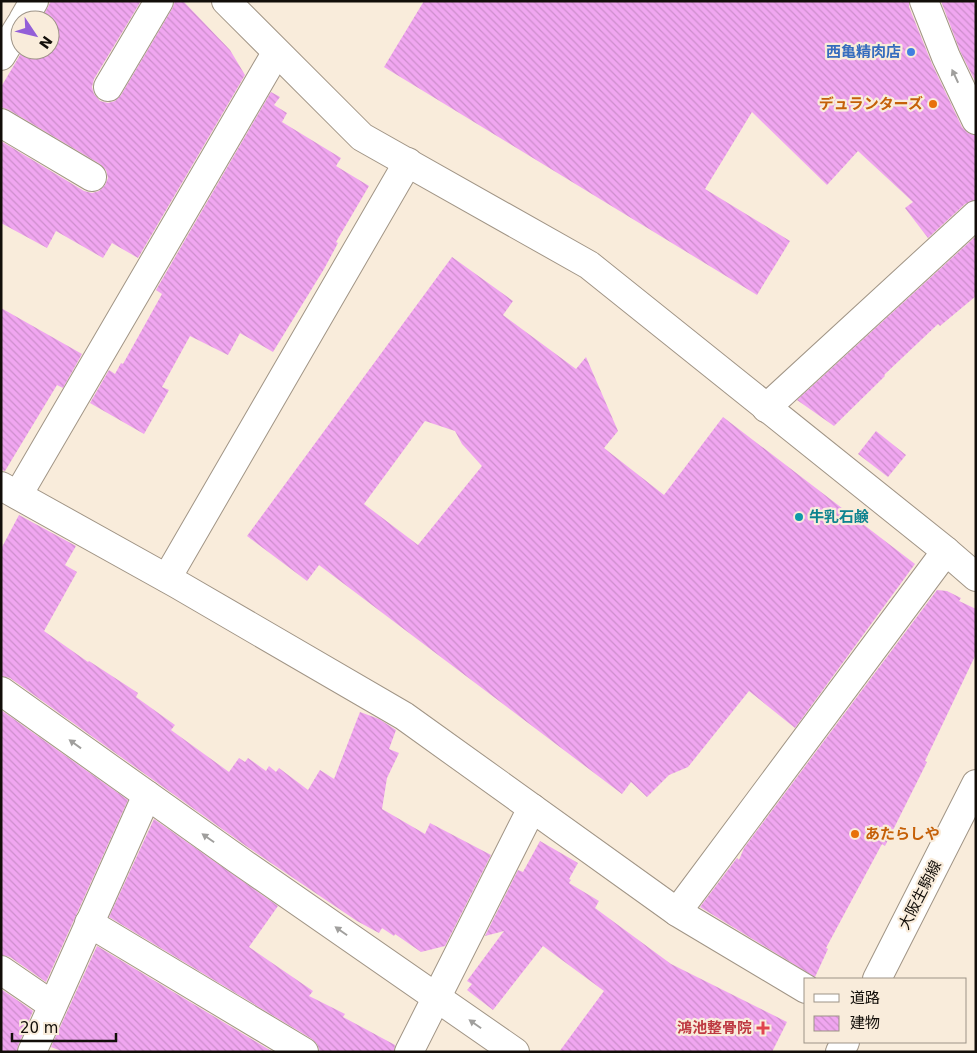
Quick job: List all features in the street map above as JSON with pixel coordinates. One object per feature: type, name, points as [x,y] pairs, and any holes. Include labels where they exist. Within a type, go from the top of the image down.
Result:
[{"type":"street","points":[[108,87],[159,1]]},
{"type":"street","points":[[226,1],[362,137],[589,265],[976,577]]},
{"type":"street","points":[[924,1],[944,52],[976,120]]},
{"type":"street","points":[[1,56],[10,41]]},
{"type":"street","points":[[276,52],[10,491],[167,578],[404,716],[677,912],[804,988]]},
{"type":"street","points":[[1,123],[92,176]]},
{"type":"street","points":[[167,578],[408,162]]},
{"type":"street","points":[[766,408],[976,215]]},
{"type":"street","points":[[677,912],[946,551]]},
{"type":"street","points":[[1,691],[515,1052]]},
{"type":"street","name":"大阪生駒線","points":[[878,978],[976,784]]},
{"type":"street","points":[[32,1052],[88,923],[147,795]]},
{"type":"street","points":[[409,1052],[532,808]]},
{"type":"street","points":[[88,923],[304,1052]]},
{"type":"street","points":[[1,970],[52,1005]]},
{"type":"building","points":[[51,1],[141,1],[94,79],[92,87],[94,94],[100,101],[108,103],[115,101],[121,95],[175,1],[183,1],[230,50],[245,75],[138,258],[112,243],[103,258],[56,231],[47,248],[1,223],[1,141],[84,191],[92,193],[99,191],[105,185],[108,178],[106,170],[100,164],[1,107],[1,87],[17,60],[60,60],[60,10],[46,10]]},
{"type":"building","points":[[424,1],[909,1],[909,7],[932,64],[962,127],[968,133],[976,135],[976,200],[965,204],[928,238],[905,208],[913,202],[858,151],[827,185],[752,112],[705,189],[790,241],[757,295],[384,67]]},
{"type":"building","points":[[941,1],[976,1],[976,83],[960,51]]},
{"type":"building","points":[[271,92],[280,97],[274,105],[287,113],[282,122],[341,158],[336,166],[369,186],[336,242],[338,243],[324,269],[273,352],[240,333],[228,355],[190,336],[162,387],[169,390],[144,434],[90,403],[109,370],[115,374],[121,363],[123,364],[162,294],[156,290]]},
{"type":"building","points":[[976,236],[976,296],[940,326],[938,324],[834,426],[797,400]]},
{"type":"building","points":[[452,257],[513,301],[503,315],[576,369],[586,357],[618,431],[604,448],[664,495],[723,417],[915,564],[795,728],[749,691],[688,767],[669,775],[647,797],[631,782],[622,794],[319,565],[307,581],[247,536]],"holes":[[[425,421],[455,431],[462,444],[482,466],[418,545],[364,504]]]},
{"type":"building","points":[[1,308],[82,354],[63,388],[57,385],[5,471],[1,470]]},
{"type":"building","points":[[876,431],[906,455],[888,477],[858,454]]},
{"type":"building","points":[[19,515],[76,546],[65,565],[77,572],[44,631],[88,662],[138,693],[136,697],[175,725],[171,730],[229,772],[239,758],[245,762],[248,758],[266,771],[269,766],[276,772],[279,768],[308,790],[320,770],[334,779],[360,712],[379,719],[396,730],[389,749],[399,753],[387,778],[382,809],[425,834],[430,823],[491,855],[445,946],[421,952],[395,934],[394,936],[382,928],[379,933],[357,921],[246,846],[10,678],[1,676],[1,549]]},
{"type":"building","points":[[937,590],[947,591],[961,598],[959,601],[976,609],[976,654],[925,761],[927,762],[885,846],[882,844],[826,948],[828,949],[815,977],[700,907],[737,858],[739,860],[744,848]]},
{"type":"building","points":[[1,710],[128,800],[46,982],[10,957],[1,955]]},
{"type":"building","points":[[154,819],[278,906],[249,947],[313,991],[309,996],[345,1014],[343,1017],[395,1045],[394,1052],[320,1052],[317,1044],[312,1039],[109,917]]},
{"type":"building","points":[[540,841],[578,863],[569,879],[571,880],[569,883],[599,901],[595,908],[671,964],[787,1022],[772,1052],[559,1052],[604,991],[543,946],[493,1010],[467,990],[472,984],[467,981],[504,931],[485,936],[518,870],[523,872]]},
{"type":"building","points":[[97,946],[273,1052],[64,1052],[51,1047]]},
{"type":"building","points":[[1,989],[33,1011],[17,1052],[1,1052]]},
{"type":"place","name":"西亀精肉店","points":[[911,52]]},
{"type":"place","name":"デュランターズ","points":[[933,104]]},
{"type":"place","name":"牛乳石鹸","points":[[799,517]]},
{"type":"place","name":"あたらしや","points":[[855,834]]},
{"type":"place","name":"鴻池整骨院","points":[[763,1028]]}]
